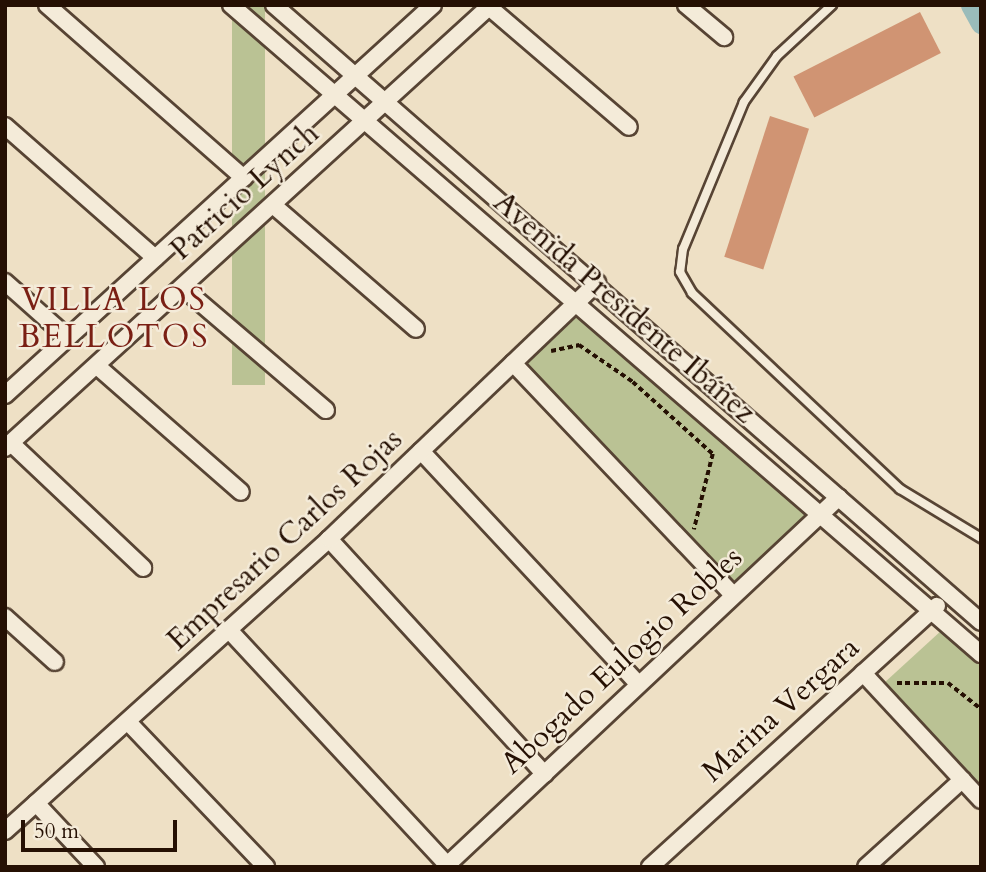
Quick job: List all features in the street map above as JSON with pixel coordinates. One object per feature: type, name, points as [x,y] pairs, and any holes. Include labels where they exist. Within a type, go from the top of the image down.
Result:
[{"type":"street","points":[[47,5],[244,178]]},
{"type":"street","name":"Avenida Presidente Ibáñez","points":[[231,5],[981,654]]},
{"type":"street","name":"Avenida Presidente Ibáñez","points":[[274,5],[597,283],[981,622]]},
{"type":"street","name":"Patricio Lynch","points":[[5,395],[433,5]]},
{"type":"street","points":[[687,5],[724,37]]},
{"type":"street","points":[[490,6],[629,128]]},
{"type":"street","name":"Patricio Lynch","points":[[8,445],[490,6]]},
{"type":"street","points":[[5,126],[155,258]]},
{"type":"street","points":[[273,205],[416,329]]},
{"type":"street","points":[[5,282],[68,338]]},
{"type":"street","name":"Empresario Carlos Rojas","points":[[5,831],[129,723],[329,539],[516,365],[597,283]]},
{"type":"street","points":[[183,288],[326,410]]},
{"type":"street","points":[[516,365],[733,595]]},
{"type":"street","points":[[97,366],[241,492]]},
{"type":"street","points":[[8,445],[143,568]]},
{"type":"street","points":[[421,451],[638,684]]},
{"type":"street","name":"Abogado Eulogio Robles","points":[[446,866],[839,497]]},
{"type":"street","points":[[329,539],[544,774]]},
{"type":"street","name":"Marina Vergara","points":[[650,867],[950,594]]},
{"type":"street","points":[[5,617],[55,662]]},
{"type":"street","points":[[229,630],[446,866]]},
{"type":"street","points":[[863,673],[981,800]]},
{"type":"street","points":[[129,723],[266,867]]},
{"type":"street","points":[[866,867],[962,780]]},
{"type":"street","points":[[36,803],[96,867]]},
{"type":"lane","points":[[832,5],[777,56],[744,102],[682,249],[682,280],[900,489],[981,538]]},
{"type":"path","points":[[516,365],[530,357],[579,345],[633,382],[713,454],[691,540]]},
{"type":"path","points":[[879,690],[884,683],[948,683],[981,709]]},
{"type":"green space","points":[[232,5],[265,5],[265,385],[232,385]]},
{"type":"green space","points":[[577,313],[809,511],[733,584],[524,362]]},
{"type":"green space","points":[[942,630],[981,665],[981,785],[884,683]]},
{"type":"building","points":[[920,12],[941,53],[814,117],[793,76]]},
{"type":"building","points":[[770,116],[809,129],[763,269],[724,257]]},
{"type":"waterway","points":[[971,5],[981,23]]},
{"type":"district","name":"VILLA LOS BELLOTOS","points":[[114,320]]}]
